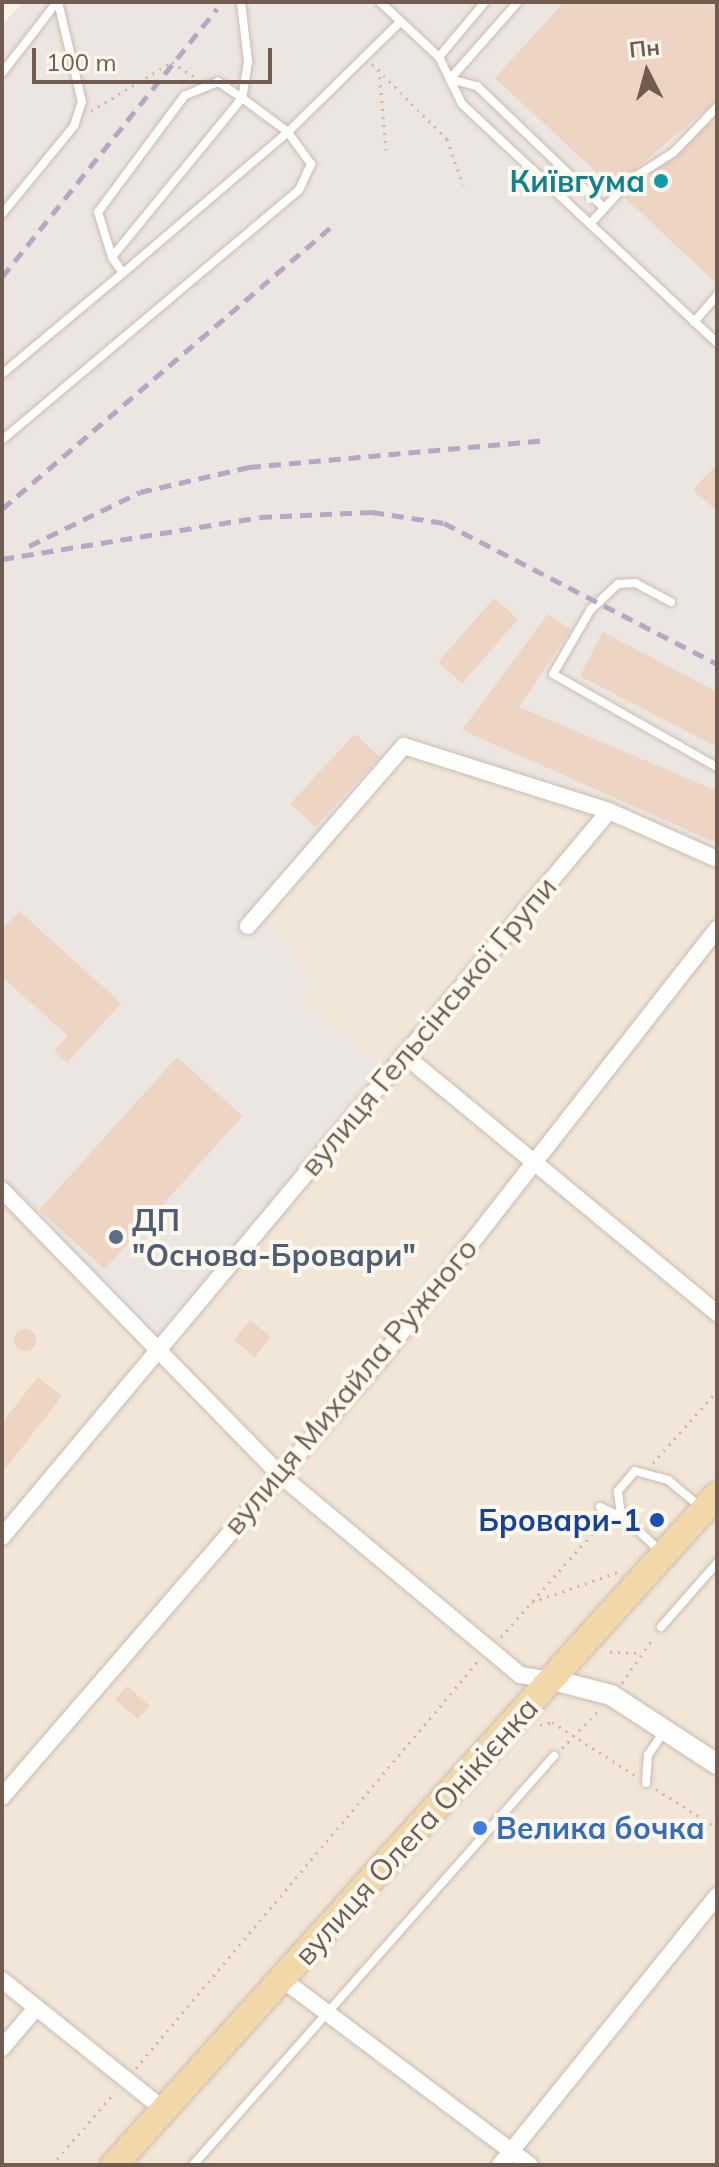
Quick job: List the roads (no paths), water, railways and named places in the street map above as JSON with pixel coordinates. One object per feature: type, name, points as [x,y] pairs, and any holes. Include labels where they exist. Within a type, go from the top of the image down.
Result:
[{"type":"main road","name":"вулиця Олега Онікієнка","points":[[114,2165],[710,1502]]},
{"type":"street","points":[[248,926],[404,746],[609,811],[717,859]]},
{"type":"street","name":"вулиця Гельсінської Групи","points":[[2,1537],[154,1351],[609,811]]},
{"type":"street","name":"вулиця Михайла Ружного","points":[[2,1797],[382,1357],[717,929]]},
{"type":"street","points":[[404,1055],[536,1158],[717,1313]]},
{"type":"street","points":[[4,1196],[279,1474],[520,1675],[611,1695],[717,1764]]},
{"type":"street","points":[[500,2165],[717,1896]]},
{"type":"street","points":[[282,1979],[530,2165]]},
{"type":"street","points":[[2,1980],[163,2109]]},
{"type":"street","points":[[2,2048],[36,2008]]},
{"type":"lane","points":[[2,73],[58,2]]},
{"type":"lane","points":[[2,214],[79,111],[83,84],[58,2]]},
{"type":"lane","points":[[112,257],[242,98],[248,62],[241,2]]},
{"type":"lane","points":[[380,2],[398,24],[439,57],[462,104],[717,343]]},
{"type":"lane","points":[[439,57],[485,2]]},
{"type":"lane","points":[[450,79],[518,2]]},
{"type":"lane","points":[[2,374],[288,132],[398,24]]},
{"type":"lane","points":[[450,79],[477,86],[604,208]]},
{"type":"lane","points":[[2,440],[299,190],[311,164],[288,132],[218,82],[185,95],[98,212],[112,257],[123,273]]},
{"type":"lane","points":[[590,224],[717,107]]},
{"type":"lane","points":[[694,322],[717,296]]},
{"type":"lane","points":[[671,602],[636,583],[618,584],[591,609],[553,674],[717,767]]},
{"type":"lane","points":[[617,1513],[618,1491],[635,1471],[647,1470],[710,1502]]},
{"type":"lane","points":[[600,1507],[617,1513],[664,1555]]},
{"type":"lane","points":[[661,1627],[717,1563]]},
{"type":"lane","points":[[646,1783],[648,1755],[666,1729]]},
{"type":"lane","points":[[193,2165],[554,1756]]},
{"type":"railway","points":[[2,277],[217,9]]},
{"type":"railway","points":[[2,509],[330,228]]},
{"type":"railway","points":[[29,546],[140,492],[249,467],[547,440]]},
{"type":"railway","points":[[2,559],[260,517],[372,512],[444,523],[717,664]]},
{"type":"place","name":"Київгума","points":[[661,181]]},
{"type":"place","name":"ДП \"Основа-Бровари\"","points":[[116,1237]]},
{"type":"place","name":"Бровари-1","points":[[657,1520]]},
{"type":"place","name":"Велика бочка","points":[[480,1828]]}]
